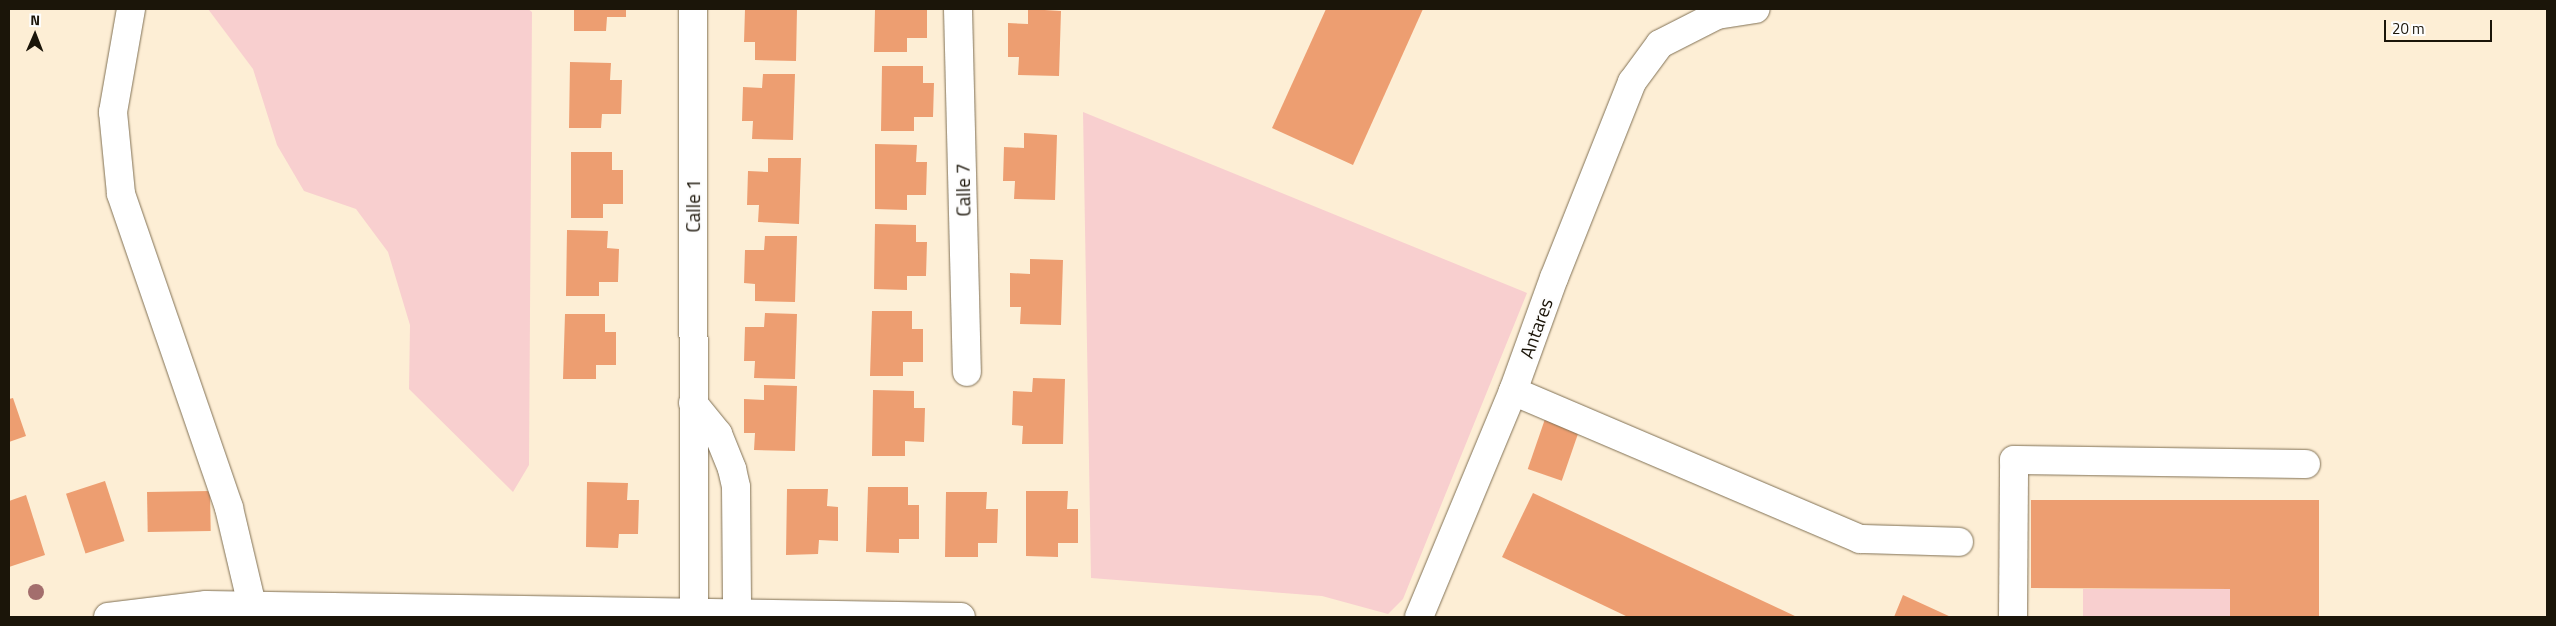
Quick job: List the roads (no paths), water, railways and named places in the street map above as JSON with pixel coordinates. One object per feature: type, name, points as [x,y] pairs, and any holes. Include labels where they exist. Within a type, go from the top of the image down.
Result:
[{"type":"street","points":[[131,9],[113,112],[121,194],[229,508],[252,606]]},
{"type":"street","name":"Calle 1","points":[[693,9],[694,613]]},
{"type":"street","name":"Calle 7","points":[[958,9],[967,372]]},
{"type":"street","name":"Antares","points":[[1419,617],[1514,391],[1554,278],[1632,82],[1660,44],[1717,15],[1756,9]]},
{"type":"street","points":[[1514,391],[1860,539],[1960,542]]},
{"type":"street","points":[[693,403],[718,434],[732,470],[736,487],[737,613]]},
{"type":"street","points":[[2013,617],[2014,460],[2306,464]]},
{"type":"street","points":[[108,617],[166,608],[252,606],[962,617]]}]
